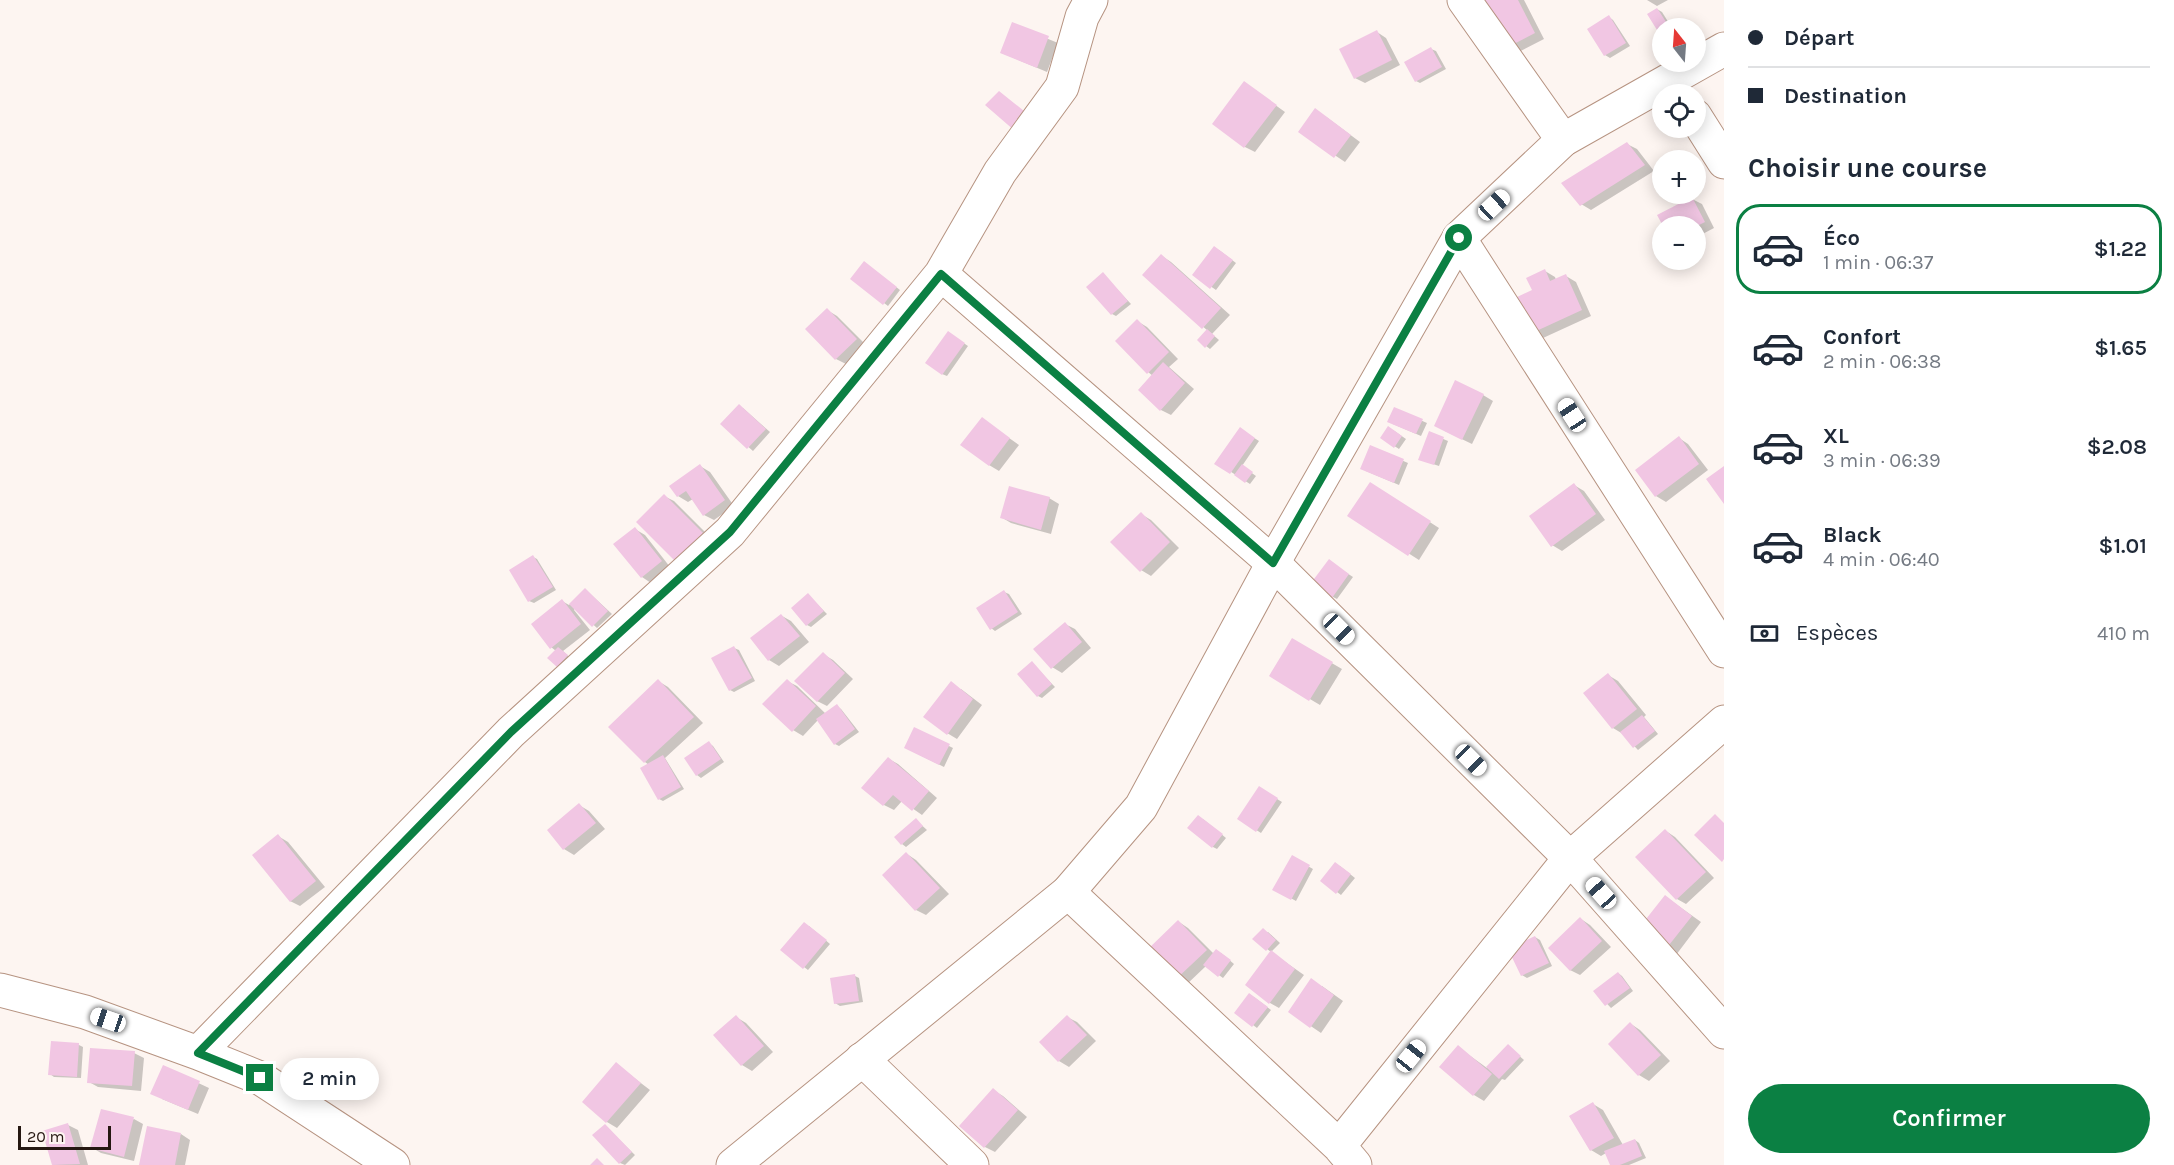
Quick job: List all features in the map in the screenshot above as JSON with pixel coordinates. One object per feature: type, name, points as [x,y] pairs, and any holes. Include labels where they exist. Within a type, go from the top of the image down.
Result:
[{"type":"street","points":[[198,1053],[511,732],[730,532],[941,274],[1000,172],[1062,87],[1082,17],[1091,0]]},
{"type":"street","points":[[1464,0],[1563,140]]},
{"type":"street","points":[[1680,84],[1724,49]]},
{"type":"street","points":[[733,1165],[1068,892],[1141,807],[1273,563],[1459,238],[1563,140],[1652,98]]},
{"type":"street","points":[[1706,133],[1724,162]]},
{"type":"street","points":[[1459,238],[1724,651]]},
{"type":"street","points":[[941,274],[1273,563],[1570,858],[1724,1032]]},
{"type":"street","points":[[1068,892],[1347,1156],[1570,858],[1724,722]]},
{"type":"street","points":[[0,990],[85,1012],[260,1078],[393,1165]]},
{"type":"street","points":[[862,1059],[972,1165]]},
{"type":"building","points":[[1479,0],[1518,0],[1535,33],[1504,49]]},
{"type":"building","points":[[1657,8],[1664,18],[1652,18],[1652,22],[1647,14]]},
{"type":"building","points":[[1609,15],[1626,43],[1604,56],[1587,29]]},
{"type":"building","points":[[1012,22],[1049,36],[1037,68],[1000,53]]},
{"type":"building","points":[[1377,30],[1392,60],[1354,79],[1339,49]]},
{"type":"building","points":[[1431,47],[1442,67],[1415,82],[1404,62]]},
{"type":"building","points":[[1244,81],[1277,105],[1244,148],[1212,124]]},
{"type":"building","points":[[999,91],[1029,115],[1015,131],[985,105]]},
{"type":"building","points":[[1315,108],[1351,135],[1334,158],[1298,132]]},
{"type":"building","points":[[1627,142],[1645,165],[1580,206],[1561,183]]},
{"type":"building","points":[[1678,204],[1696,204],[1702,216],[1658,216]]},
{"type":"building","points":[[1214,246],[1233,260],[1210,289],[1192,275]]},
{"type":"building","points":[[1161,254],[1221,308],[1202,329],[1142,275]]},
{"type":"building","points":[[864,261],[897,287],[883,305],[850,279]]},
{"type":"building","points":[[1545,269],[1550,281],[1566,274],[1582,310],[1532,333],[1515,298],[1532,290],[1526,278]]},
{"type":"building","points":[[1103,272],[1128,301],[1111,315],[1086,287]]},
{"type":"building","points":[[827,308],[857,339],[835,360],[805,329]]},
{"type":"building","points":[[1137,319],[1169,352],[1147,374],[1115,341]]},
{"type":"building","points":[[1207,329],[1215,336],[1205,348],[1197,340]]},
{"type":"building","points":[[948,331],[965,343],[942,375],[925,363]]},
{"type":"building","points":[[1163,362],[1185,383],[1160,411],[1138,390]]},
{"type":"building","points":[[1455,380],[1484,394],[1462,440],[1434,426]]},
{"type":"building","points":[[739,404],[766,429],[747,449],[720,424]]},
{"type":"building","points":[[1394,407],[1423,419],[1416,434],[1387,422]]},
{"type":"building","points":[[982,417],[1010,438],[989,466],[960,445]]},
{"type":"building","points":[[1388,426],[1402,436],[1394,448],[1380,438]]},
{"type":"building","points":[[1240,427],[1255,438],[1230,474],[1214,464]]},
{"type":"building","points":[[1429,431],[1444,437],[1434,465],[1418,460]]},
{"type":"building","points":[[1679,436],[1699,464],[1655,497],[1635,470]]},
{"type":"building","points":[[1370,445],[1404,459],[1394,483],[1360,469]]},
{"type":"building","points":[[700,464],[725,500],[703,516],[686,491],[677,497],[669,486]]},
{"type":"building","points":[[1242,464],[1253,472],[1245,483],[1234,475]]},
{"type":"building","points":[[1724,466],[1724,504],[1706,479]]},
{"type":"building","points":[[1370,482],[1431,521],[1408,556],[1347,516]]},
{"type":"building","points":[[1574,483],[1596,514],[1551,547],[1529,516]]},
{"type":"building","points":[[1009,486],[1050,497],[1041,530],[1000,518]]},
{"type":"building","points":[[664,494],[703,533],[675,561],[636,522]]},
{"type":"building","points":[[1141,512],[1170,542],[1140,572],[1110,542]]},
{"type":"building","points":[[635,527],[662,561],[641,578],[613,544]]},
{"type":"building","points":[[533,555],[553,587],[528,602],[509,570]]},
{"type":"building","points":[[1329,559],[1349,574],[1332,598],[1311,583]]},
{"type":"building","points":[[585,588],[608,611],[592,627],[569,604]]},
{"type":"building","points":[[1004,590],[1018,612],[990,630],[976,608]]},
{"type":"building","points":[[808,593],[824,611],[806,626],[791,608]]},
{"type":"building","points":[[562,599],[581,624],[550,649],[531,624]]},
{"type":"building","points":[[781,614],[800,636],[768,661],[750,638]]},
{"type":"building","points":[[1065,622],[1082,642],[1051,669],[1033,649]]},
{"type":"building","points":[[1292,638],[1333,662],[1309,701],[1269,676]]},
{"type":"building","points":[[734,646],[752,678],[729,691],[711,658]]},
{"type":"building","points":[[558,647],[568,655],[557,667],[547,658]]},
{"type":"building","points":[[823,652],[845,673],[817,702],[794,681]]},
{"type":"building","points":[[1032,661],[1052,684],[1037,697],[1017,674]]},
{"type":"building","points":[[1608,673],[1637,709],[1612,729],[1583,693]]},
{"type":"building","points":[[658,679],[694,717],[644,763],[608,727]]},
{"type":"building","points":[[787,679],[816,706],[792,732],[762,704]]},
{"type":"building","points":[[951,681],[973,699],[947,735],[923,717]]},
{"type":"building","points":[[837,704],[855,729],[834,745],[816,719]]},
{"type":"building","points":[[1642,715],[1655,731],[1633,748],[1620,732]]},
{"type":"building","points":[[914,727],[950,744],[939,765],[904,748]]},
{"type":"building","points":[[709,741],[721,759],[696,776],[684,758]]},
{"type":"building","points":[[663,755],[681,787],[658,800],[640,768]]},
{"type":"building","points":[[888,757],[929,791],[912,811],[893,795],[883,806],[861,788]]},
{"type":"building","points":[[1259,786],[1278,798],[1256,832],[1237,819]]},
{"type":"building","points":[[579,803],[596,823],[563,850],[547,830]]},
{"type":"building","points":[[1715,814],[1724,823],[1724,859],[1722,862],[1694,835]]},
{"type":"building","points":[[1198,815],[1223,834],[1212,848],[1187,828]]},
{"type":"building","points":[[916,818],[923,826],[901,845],[894,837]]},
{"type":"building","points":[[1665,829],[1706,872],[1676,900],[1635,857]]},
{"type":"building","points":[[278,834],[316,881],[290,902],[252,855]]},
{"type":"building","points":[[906,852],[940,888],[915,911],[882,875]]},
{"type":"building","points":[[1292,855],[1310,865],[1291,900],[1272,890]]},
{"type":"building","points":[[1335,862],[1351,874],[1336,894],[1320,881]]},
{"type":"building","points":[[1665,895],[1692,916],[1662,954],[1635,933]]},
{"type":"building","points":[[1580,917],[1602,941],[1570,971],[1548,948]]},
{"type":"building","points":[[1178,920],[1207,950],[1174,981],[1146,951]]},
{"type":"building","points":[[804,922],[827,940],[803,969],[780,950]]},
{"type":"building","points":[[1263,928],[1276,940],[1266,951],[1252,939]]},
{"type":"building","points":[[1535,936],[1549,963],[1521,976],[1508,949]]},
{"type":"building","points":[[1216,949],[1231,960],[1218,977],[1203,965]]},
{"type":"building","points":[[1271,950],[1295,969],[1269,1004],[1245,985]]},
{"type":"building","points":[[1618,972],[1630,988],[1605,1006],[1593,991]]},
{"type":"building","points":[[855,974],[859,1001],[834,1004],[830,978]]},
{"type":"building","points":[[1311,978],[1334,995],[1310,1028],[1288,1012]]},
{"type":"building","points":[[1249,993],[1268,1007],[1252,1027],[1234,1013]]},
{"type":"building","points":[[736,1015],[764,1046],[741,1066],[713,1035]]},
{"type":"building","points":[[1067,1015],[1087,1035],[1058,1062],[1039,1042]]},
{"type":"building","points":[[1630,1022],[1661,1055],[1638,1076],[1608,1044]]},
{"type":"building","points":[[51,1041],[79,1043],[77,1077],[48,1075]]},
{"type":"building","points":[[1508,1044],[1521,1056],[1499,1079],[1486,1067]]},
{"type":"building","points":[[1458,1045],[1492,1074],[1473,1096],[1439,1067]]},
{"type":"building","points":[[90,1048],[135,1051],[132,1086],[87,1083]]},
{"type":"building","points":[[616,1062],[641,1083],[606,1123],[582,1102]]},
{"type":"building","points":[[163,1065],[200,1081],[188,1110],[150,1094]]},
{"type":"building","points":[[993,1088],[1018,1110],[984,1148],[959,1126]]},
{"type":"building","points":[[1593,1102],[1614,1138],[1590,1151],[1569,1116]]},
{"type":"building","points":[[101,1109],[134,1117],[124,1157],[90,1148]]},
{"type":"building","points":[[68,1123],[80,1164],[52,1165],[42,1131]]},
{"type":"building","points":[[605,1124],[632,1152],[619,1164],[592,1135]]},
{"type":"building","points":[[147,1126],[181,1133],[175,1165],[139,1165]]},
{"type":"building","points":[[1635,1139],[1642,1156],[1620,1165],[1610,1165],[1604,1151]]},
{"type":"building","points":[[597,1158],[604,1165],[590,1165]]},
{"type":"route","points":[[260,1078],[198,1053],[511,732],[730,532],[941,274],[1273,563],[1459,238]]}]
